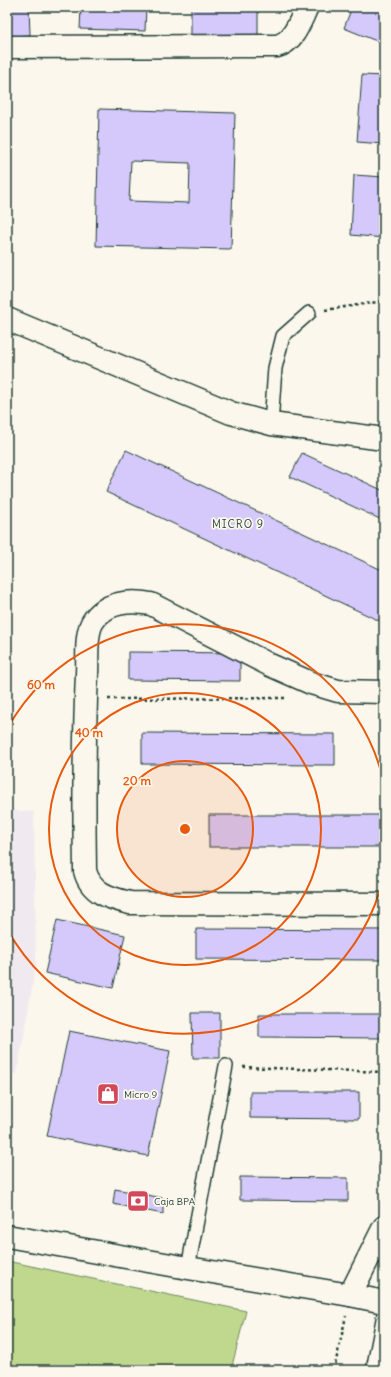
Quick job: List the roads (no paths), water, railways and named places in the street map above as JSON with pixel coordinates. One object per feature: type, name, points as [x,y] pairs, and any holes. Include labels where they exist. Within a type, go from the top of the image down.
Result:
[{"type":"street","points":[[7,47],[277,46],[283,44],[291,37],[308,7]]},
{"type":"street","points":[[7,319],[231,413],[271,424],[384,439]]},
{"type":"street","points":[[384,692],[338,690],[311,683],[270,665],[151,604],[129,601],[107,608],[98,615],[92,623],[89,632],[86,700],[84,871],[89,884],[104,896],[130,903],[384,904]]},
{"type":"street","points":[[350,1294],[384,1227]]},
{"type":"street","points":[[7,1236],[188,1268],[350,1294],[384,1302]]},
{"type":"lane","points":[[271,424],[275,368],[283,336],[309,313]]},
{"type":"lane","points":[[188,1268],[226,1066]]},
{"type":"lane","points":[[373,1370],[384,1314]]},
{"type":"place","name":"Micro 9","points":[[108,1094]]},
{"type":"place","name":"Caja BPA","points":[[138,1201]]},
{"type":"district","name":"MICRO 9","points":[[238,524]]}]
